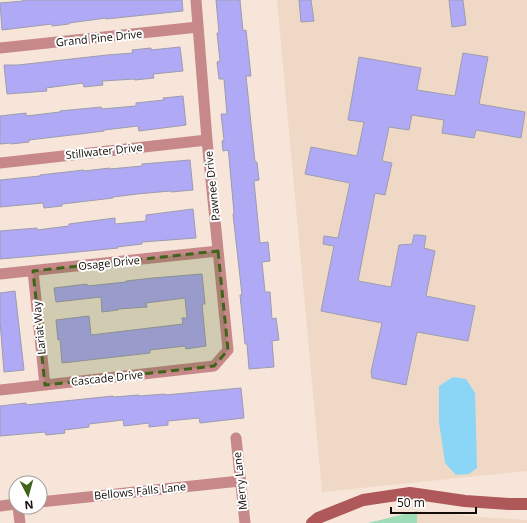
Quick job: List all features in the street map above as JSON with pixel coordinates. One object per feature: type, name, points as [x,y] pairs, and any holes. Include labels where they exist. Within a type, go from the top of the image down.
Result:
[{"type":"street","name":"Pawnee Drive","points":[[196,0],[207,140],[228,350],[214,366]]},
{"type":"street","name":"Grand Pine Drive","points":[[0,48],[198,27]]},
{"type":"street","name":"Stillwater Drive","points":[[0,163],[207,140]]},
{"type":"street","name":"Osage Drive","points":[[0,274],[218,251]]},
{"type":"street","name":"Lariat Way","points":[[33,271],[45,385]]},
{"type":"street","name":"Cascade Drive","points":[[0,390],[214,366]]},
{"type":"street","name":"Merry Lane","points":[[236,438],[245,523]]},
{"type":"street","name":"Bellows Falls Lane","points":[[48,501],[240,481]]},
{"type":"street","points":[[312,523],[318,518],[363,500],[410,493],[465,501],[527,504]]},
{"type":"street","points":[[509,504],[527,500]]},
{"type":"highlighted area","points":[[218,251],[228,350],[214,366],[45,385],[33,271]]},
{"type":"shaded area","points":[[277,0],[527,0],[527,471],[322,492]]},
{"type":"shaded area","points":[[417,511],[527,520],[527,523],[417,523]]},
{"type":"green space","points":[[417,511],[417,523],[368,523]]},
{"type":"water","points":[[453,377],[466,379],[475,393],[477,468],[469,474],[456,475],[445,463],[439,422],[439,386]]},
{"type":"building","points":[[23,0],[182,0],[183,11],[106,18],[52,26],[52,24],[2,30],[0,3]]},
{"type":"building","points":[[216,0],[240,0],[243,31],[246,30],[251,76],[246,76],[255,162],[257,162],[259,180],[254,181],[260,243],[268,242],[270,261],[262,262],[265,292],[270,292],[272,319],[276,318],[279,340],[272,341],[274,367],[249,369],[247,344],[245,344],[229,157],[228,150],[223,151],[222,141],[224,140],[221,114],[227,114],[224,79],[219,79],[217,62],[220,61]]},
{"type":"building","points":[[299,0],[311,0],[314,21],[301,22]]},
{"type":"building","points":[[449,0],[463,0],[466,25],[452,27]]},
{"type":"building","points":[[180,47],[183,71],[153,74],[154,78],[102,81],[103,85],[84,87],[83,83],[46,88],[47,91],[7,94],[4,65],[18,65],[133,53],[132,50],[151,48],[151,50]]},
{"type":"building","points":[[463,53],[488,57],[479,104],[525,112],[521,138],[476,130],[474,138],[442,133],[444,120],[412,115],[409,130],[389,127],[382,161],[392,163],[385,195],[375,193],[358,281],[391,287],[399,245],[412,244],[414,235],[426,236],[424,248],[435,251],[426,296],[475,306],[468,341],[417,332],[406,385],[372,378],[371,372],[382,323],[321,311],[334,246],[323,244],[324,236],[338,238],[350,183],[305,174],[311,147],[357,156],[364,122],[348,120],[359,57],[421,68],[417,90],[455,96]]},
{"type":"building","points":[[183,96],[186,125],[139,131],[138,126],[29,140],[29,142],[0,144],[0,116],[26,113],[26,116],[101,107],[102,109],[136,106],[136,103]]},
{"type":"building","points":[[190,160],[193,190],[137,194],[62,204],[62,206],[44,208],[43,203],[0,207],[0,180]]},
{"type":"building","points":[[193,209],[196,238],[142,242],[142,244],[117,247],[118,248],[0,259],[0,231],[37,228],[37,230],[115,218],[115,224],[146,221],[146,215]]},
{"type":"building","points":[[202,274],[205,304],[202,304],[206,346],[186,349],[185,346],[150,350],[150,353],[62,363],[60,339],[58,340],[56,320],[89,316],[91,335],[183,324],[182,318],[187,318],[185,298],[146,303],[147,307],[118,309],[102,312],[101,297],[56,302],[54,288]]},
{"type":"building","points":[[15,291],[24,370],[4,372],[0,321],[0,293]]},
{"type":"building","points":[[241,388],[244,418],[200,423],[199,418],[168,421],[168,425],[149,427],[149,423],[124,426],[123,420],[89,424],[89,427],[64,430],[65,433],[46,435],[45,432],[0,436],[0,406],[26,403],[26,405],[113,396],[165,395]]}]
